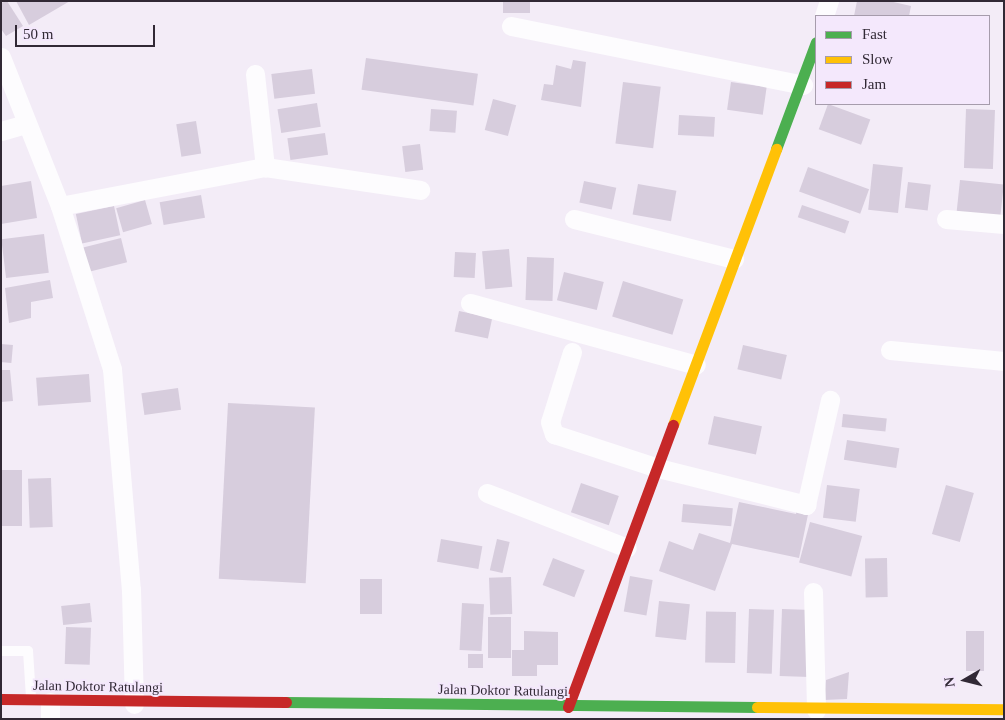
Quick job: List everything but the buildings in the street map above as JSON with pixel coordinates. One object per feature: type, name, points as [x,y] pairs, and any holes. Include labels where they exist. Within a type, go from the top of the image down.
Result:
[{"type":"main road","points":[[568,707],[734,259],[803,85],[815,45]]},
{"type":"main road","name":"Jalan Doktor Ratulangi","points":[[1,699],[31,701],[50,711],[134,704],[272,711],[568,707],[682,713],[816,710],[850,715],[1000,712]]},
{"type":"street","points":[[824,15],[829,1]]},
{"type":"street","points":[[511,26],[803,85]]},
{"type":"street","points":[[1,57],[25,124],[60,206],[112,369],[131,590],[134,704]]},
{"type":"street","points":[[254,74],[264,167]]},
{"type":"street","points":[[1,131],[25,124]]},
{"type":"street","points":[[60,206],[264,167],[420,190]]},
{"type":"street","points":[[574,219],[734,259]]},
{"type":"street","points":[[946,219],[1004,224]]},
{"type":"street","points":[[470,303],[696,364]]},
{"type":"street","points":[[890,350],[1004,361]]},
{"type":"street","points":[[572,352],[551,430],[658,468],[806,505],[830,400]]},
{"type":"street","points":[[487,494],[627,548]]},
{"type":"street","points":[[813,592],[816,710]]},
{"type":"lane","points":[[1,651],[28,651],[31,701]]},
{"type":"traffic: fast","points":[[776,149],[815,45]]},
{"type":"traffic: fast","points":[[286,702],[757,707]]},
{"type":"traffic: slow","points":[[673,425],[776,149]]},
{"type":"traffic: slow","points":[[757,707],[1004,709]]},
{"type":"traffic: jam","points":[[568,707],[673,425]]},
{"type":"traffic: jam","points":[[1,699],[286,702]]}]
